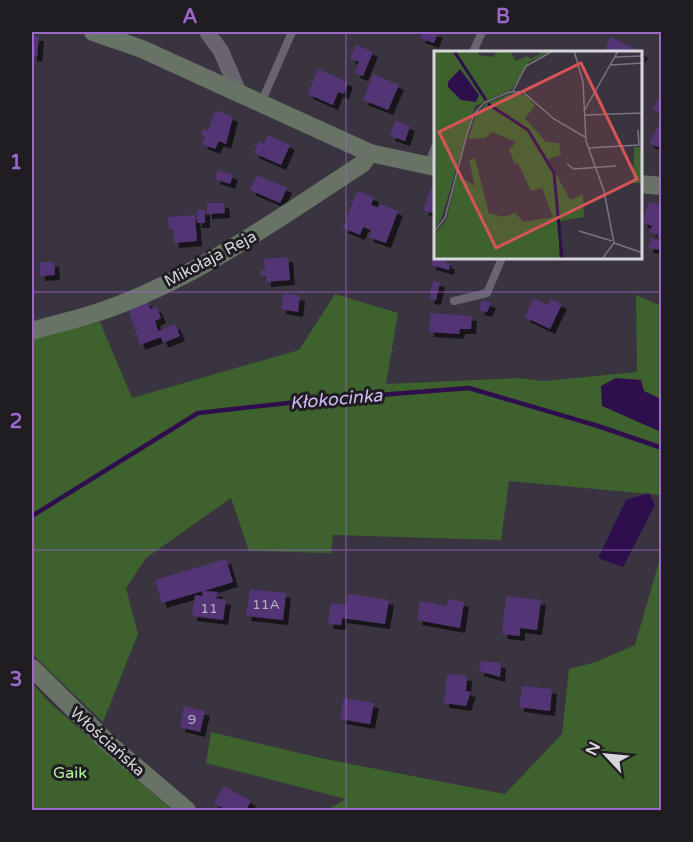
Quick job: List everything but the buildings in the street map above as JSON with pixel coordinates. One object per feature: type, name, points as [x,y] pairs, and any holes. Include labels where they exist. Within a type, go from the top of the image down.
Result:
[{"type":"street","points":[[93,32],[142,49],[370,153],[431,166]]},
{"type":"street","points":[[207,32],[221,51],[239,93]]},
{"type":"street","name":"Mikołaja Reja","points":[[32,331],[102,311],[208,262],[260,232],[362,164],[370,153]]},
{"type":"street","points":[[642,184],[662,186]]},
{"type":"street","name":"Włościańska","points":[[32,668],[108,743],[188,810]]},
{"type":"lane","points":[[261,103],[292,32]]},
{"type":"lane","points":[[473,51],[482,32]]},
{"type":"lane","points":[[454,301],[487,292],[501,260]]},
{"type":"green space","points":[[335,294],[398,313],[386,384],[519,378],[544,381],[637,372],[636,295],[661,306],[661,495],[509,481],[501,540],[333,535],[331,553],[249,551],[231,498],[146,558],[126,588],[138,634],[103,722],[32,654],[32,338],[100,322],[132,398],[299,350]]},
{"type":"green space","points":[[661,555],[661,810],[327,810],[346,799],[206,763],[211,732],[325,759],[505,794],[562,734],[569,669],[596,662],[635,645]]},
{"type":"green space","name":"Gaik","points":[[32,683],[50,703],[172,810],[32,810]]},
{"type":"shaded area","points":[[616,378],[641,380],[644,391],[661,399],[661,432],[602,406],[601,386]]},
{"type":"shaded area","points":[[649,493],[655,505],[623,567],[598,558],[626,500]]},
{"type":"waterway","name":"Kłokocinka","points":[[32,516],[198,413],[315,400],[469,388],[598,426],[662,448]]}]
